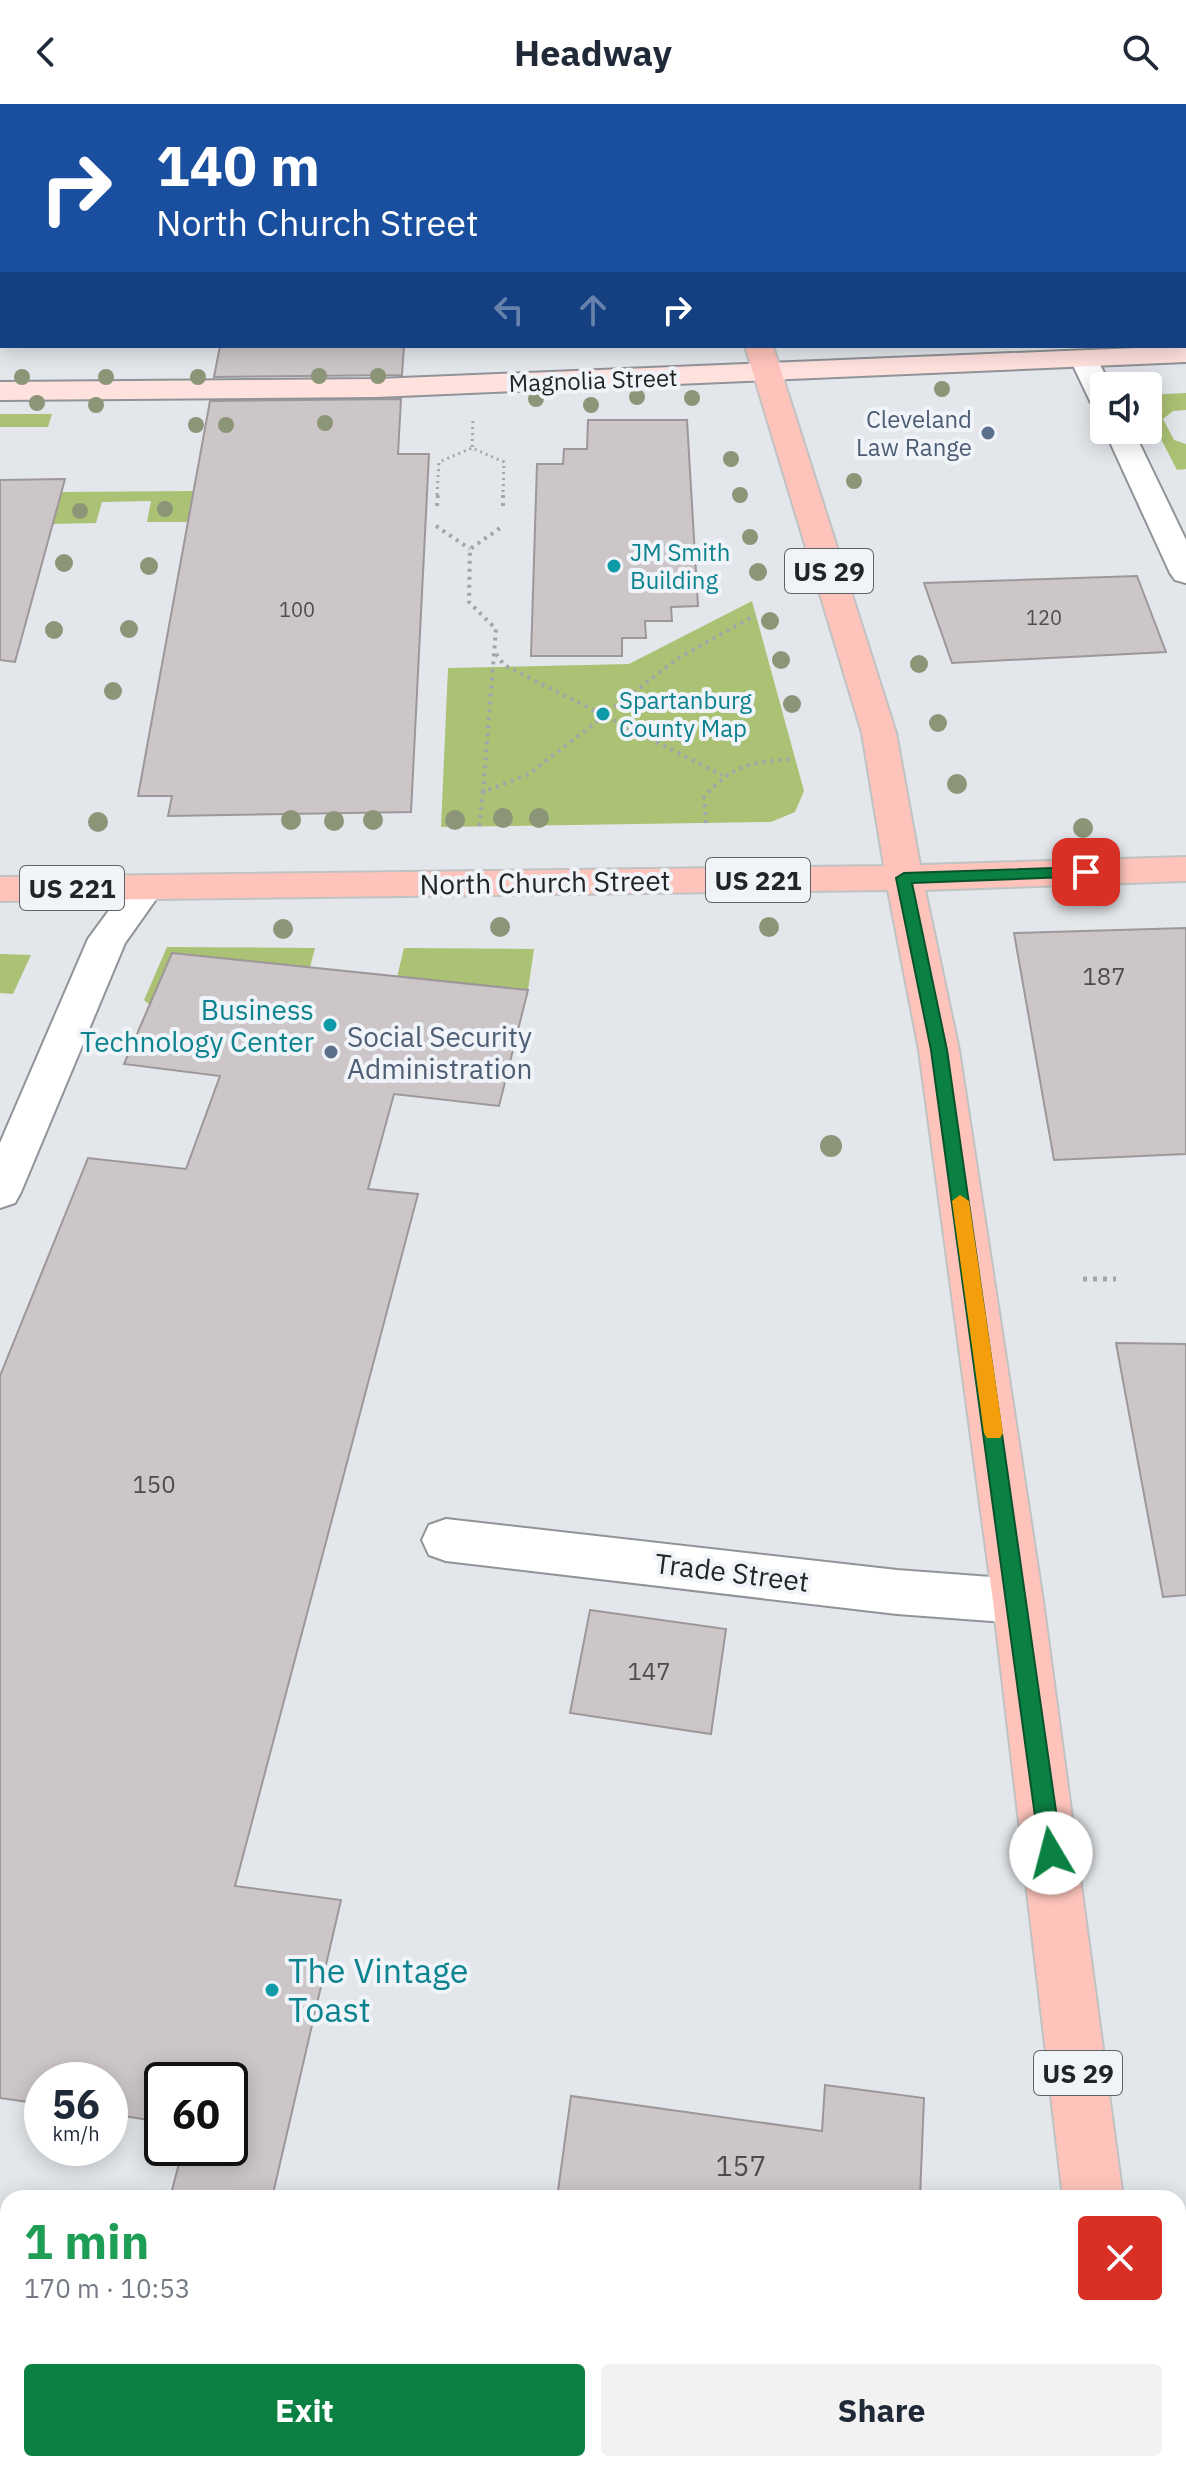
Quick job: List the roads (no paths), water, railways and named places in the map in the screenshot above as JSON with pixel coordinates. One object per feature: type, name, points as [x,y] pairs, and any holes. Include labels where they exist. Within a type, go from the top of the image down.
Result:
[{"type":"main road","name":"US 29","points":[[764,360],[879,733],[904,878],[939,1050],[1018,1601],[1092,2190]]},
{"type":"main road","name":"North Church Street","points":[[0,889],[904,878],[1186,869]]},
{"type":"street","name":"Magnolia Street","points":[[0,391],[363,389],[764,360],[1084,359],[1186,354]]},
{"type":"street","points":[[1084,359],[1090,372]]},
{"type":"street","points":[[1125,444],[1186,573]]},
{"type":"street","points":[[0,1192],[107,939],[145,888]]},
{"type":"street","name":"Trade Street","points":[[446,1540],[897,1592],[1018,1601]]},
{"type":"place","name":"Cleveland Law Range","points":[[988,433]]},
{"type":"place","name":"JM Smith Building","points":[[614,566]]},
{"type":"place","name":"Spartanburg County Map","points":[[603,714]]},
{"type":"place","name":"Business Technology Center","points":[[330,1025]]},
{"type":"place","name":"Social Security Administration","points":[[331,1052]]},
{"type":"place","name":"The Vintage Toast","points":[[272,1990]]}]
